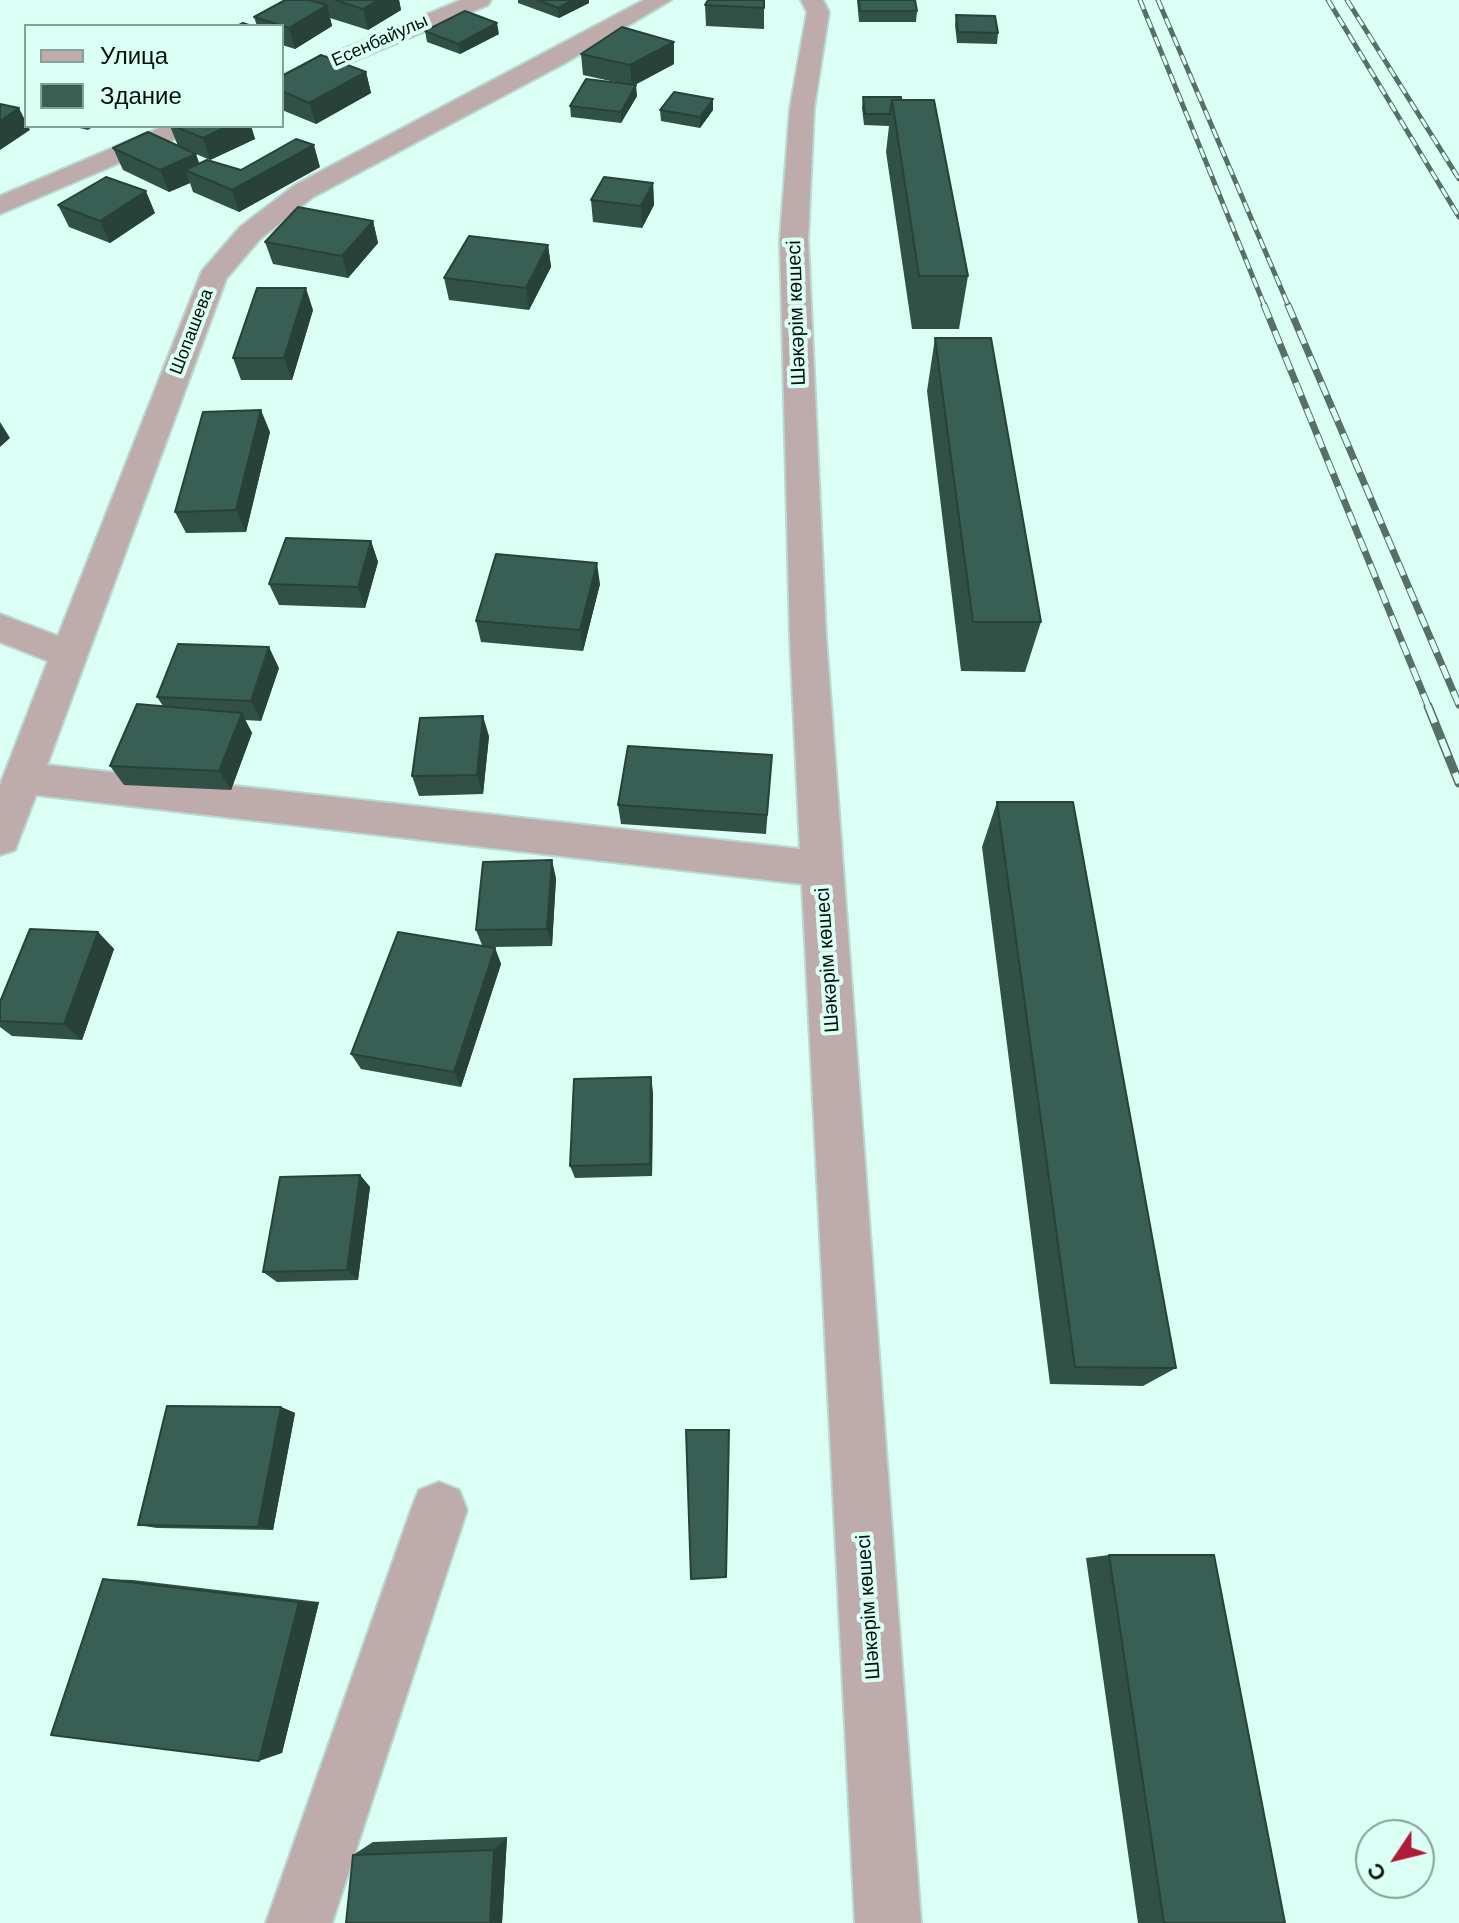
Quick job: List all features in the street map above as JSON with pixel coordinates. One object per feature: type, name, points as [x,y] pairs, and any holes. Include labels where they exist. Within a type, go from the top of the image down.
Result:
[{"type":"street","name":"Есенбайулы","points":[[284,83],[480,0]]},
{"type":"street","name":"Шопашева","points":[[0,838],[212,277],[250,233],[304,191],[557,58],[660,0]]},
{"type":"street","name":"Шәкәрім көшесі","points":[[812,0],[818,12],[802,108],[794,239],[808,637],[888,1923]]},
{"type":"street","points":[[0,206],[180,128]]},
{"type":"street","points":[[0,627],[69,655]]},
{"type":"street","points":[[23,778],[822,869]]},
{"type":"street","points":[[299,1923],[439,1510]]},
{"type":"building","points":[[285,0],[309,0],[327,5],[289,28],[254,17]]},
{"type":"building","points":[[335,0],[378,0],[363,9]]},
{"type":"building","points":[[538,0],[573,0],[558,8]]},
{"type":"building","points":[[708,0],[764,0],[764,8],[705,5]]},
{"type":"building","points":[[859,0],[915,0],[917,11],[860,11]]},
{"type":"building","points":[[465,11],[497,23],[458,44],[425,31]]},
{"type":"building","points":[[956,15],[995,16],[998,33],[958,32]]},
{"type":"building","points":[[622,27],[674,42],[630,65],[581,54]]},
{"type":"building","points":[[321,55],[366,72],[309,103],[284,92],[284,75]]},
{"type":"building","points":[[586,79],[636,85],[621,112],[570,106]]},
{"type":"building","points":[[674,92],[713,99],[700,117],[660,110]]},
{"type":"building","points":[[863,97],[901,97],[901,100],[892,100],[890,114],[865,114]]},
{"type":"building","points":[[892,100],[934,100],[968,276],[919,276]]},
{"type":"building","points":[[0,104],[19,108],[0,121]]},
{"type":"building","points":[[179,128],[224,128],[203,138]]},
{"type":"building","points":[[148,132],[196,154],[160,170],[113,148]]},
{"type":"building","points":[[296,139],[314,145],[232,190],[185,170],[207,160],[241,170]]},
{"type":"building","points":[[106,177],[146,191],[100,221],[58,205]]},
{"type":"building","points":[[604,177],[653,183],[641,206],[591,200]]},
{"type":"building","points":[[298,207],[373,221],[342,256],[265,242]]},
{"type":"building","points":[[469,236],[548,245],[526,288],[444,278]]},
{"type":"building","points":[[257,288],[306,288],[284,358],[233,358]]},
{"type":"building","points":[[935,338],[991,338],[1041,622],[973,622]]},
{"type":"building","points":[[261,410],[236,510],[175,512],[203,412]]},
{"type":"building","points":[[286,538],[371,541],[358,587],[269,584]]},
{"type":"building","points":[[496,554],[597,563],[580,630],[476,621]]},
{"type":"building","points":[[178,644],[269,647],[251,701],[157,697]]},
{"type":"building","points":[[137,704],[242,713],[219,771],[110,766]]},
{"type":"building","points":[[483,716],[477,775],[412,776],[420,718]]},
{"type":"building","points":[[628,746],[772,755],[767,815],[618,805]]},
{"type":"building","points":[[997,802],[1073,802],[1176,1368],[1075,1367]]},
{"type":"building","points":[[552,860],[547,929],[476,930],[483,862]]},
{"type":"building","points":[[30,929],[98,932],[64,1024],[0,1021],[0,1002]]},
{"type":"building","points":[[398,932],[495,948],[454,1072],[351,1054]]},
{"type":"building","points":[[651,1077],[650,1164],[570,1166],[574,1079]]},
{"type":"building","points":[[360,1175],[347,1270],[263,1272],[280,1177]]},
{"type":"building","points":[[167,1406],[281,1407],[258,1527],[138,1525]]},
{"type":"building","points":[[686,1430],[729,1430],[726,1577],[691,1579]]},
{"type":"building","points":[[1109,1555],[1214,1555],[1285,1923],[1164,1923]]},
{"type":"building","points":[[103,1579],[299,1602],[259,1761],[51,1735]]},
{"type":"building","points":[[494,1850],[490,1923],[346,1923],[353,1855]]},
{"type":"railway","points":[[1140,0],[1265,307]]},
{"type":"railway","points":[[1158,0],[1289,307]]},
{"type":"railway","points":[[1328,0],[1459,217]]},
{"type":"railway","points":[[1347,0],[1459,179]]},
{"type":"railway","points":[[1264,305],[1429,708]]},
{"type":"railway","points":[[1288,305],[1459,705]]},
{"type":"railway","points":[[1428,706],[1459,783]]}]
